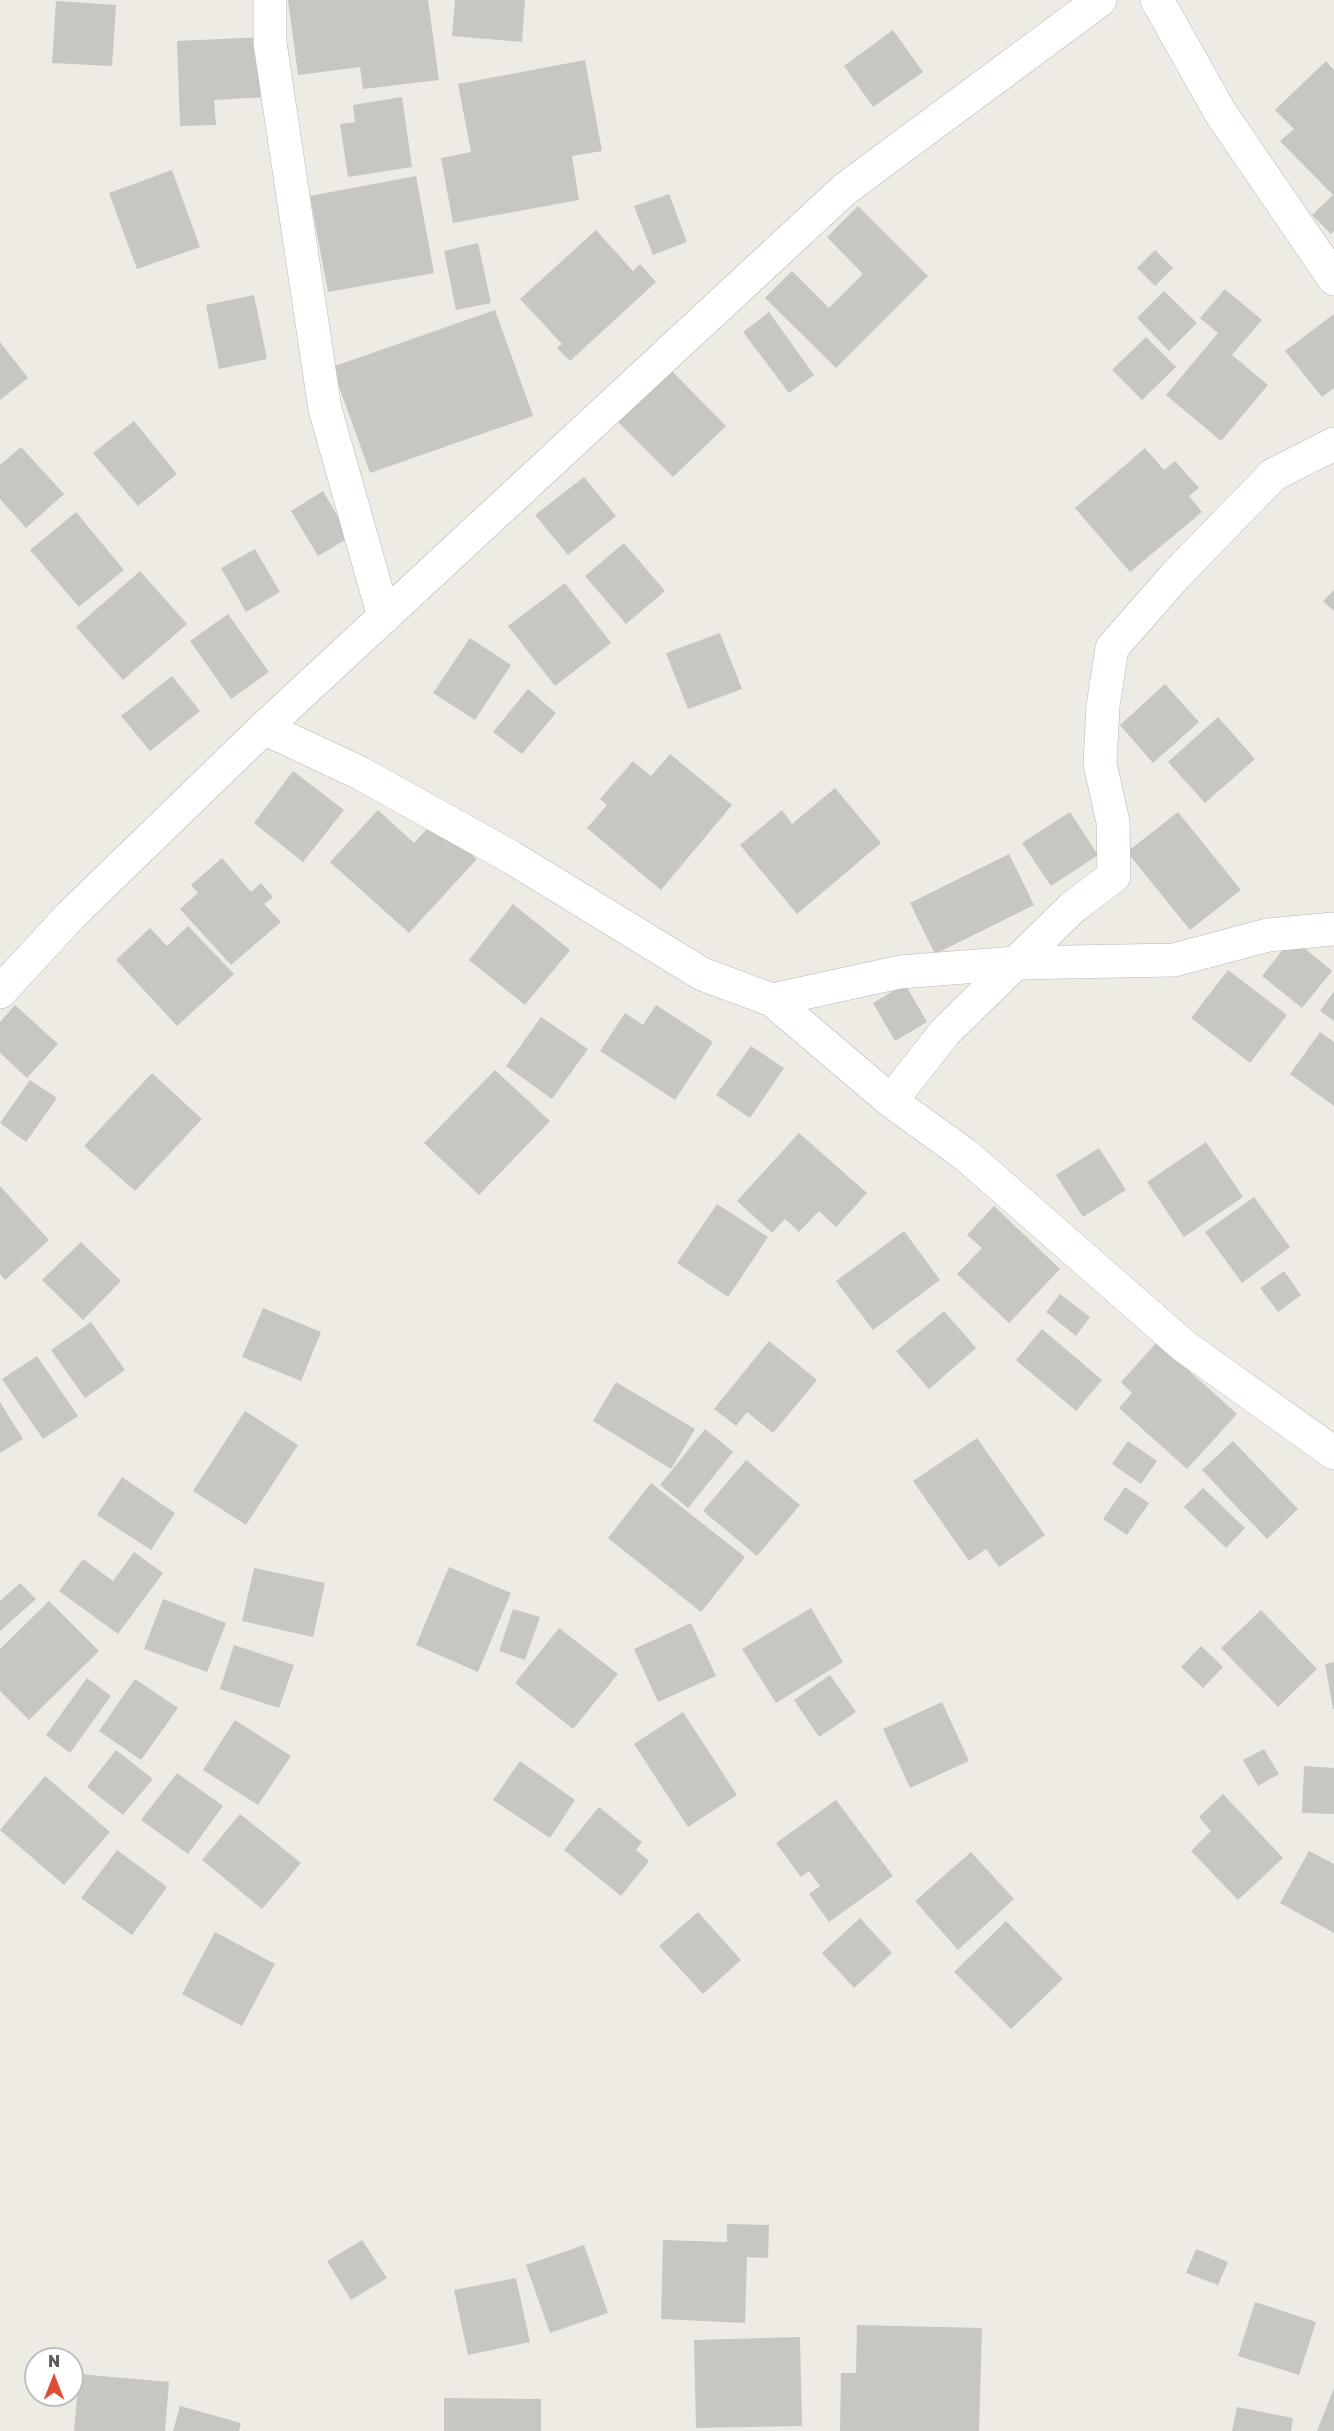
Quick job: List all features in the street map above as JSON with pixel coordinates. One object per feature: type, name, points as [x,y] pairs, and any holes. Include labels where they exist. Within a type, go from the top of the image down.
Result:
[{"type":"street","points":[[270,0],[270,43],[325,409],[384,617]]},
{"type":"street","points":[[0,992],[70,916],[264,728],[845,189],[1100,0]]},
{"type":"street","points":[[1157,0],[1220,112],[1334,279]]},
{"type":"street","points":[[891,1101],[945,1032],[1073,907],[1114,876],[1113,822],[1100,764],[1103,706],[1112,648],[1175,576],[1273,475],[1334,444]]},
{"type":"street","points":[[264,728],[360,773],[511,857],[702,974],[772,1000],[891,1101],[967,1156],[1184,1346],[1334,1453]]},
{"type":"street","points":[[772,1000],[900,972],[1016,963],[1174,960],[1268,936],[1334,929]]},
{"type":"building","points":[[288,0],[428,0],[439,80],[363,89],[360,67],[298,75]]},
{"type":"building","points":[[455,0],[525,0],[522,42],[452,36]]},
{"type":"building","points":[[56,1],[116,5],[112,66],[52,63]]},
{"type":"building","points":[[893,30],[923,72],[873,107],[844,66]]},
{"type":"building","points":[[266,37],[268,97],[214,100],[216,125],[180,126],[177,41]]},
{"type":"building","points":[[585,60],[602,151],[572,156],[579,200],[453,223],[441,158],[471,152],[458,84]]},
{"type":"building","points":[[1326,61],[1334,70],[1334,231],[1331,234],[1312,215],[1333,195],[1280,141],[1294,129],[1275,110]]},
{"type":"building","points":[[402,97],[412,167],[348,177],[340,124],[355,122],[353,105]]},
{"type":"building","points":[[172,170],[200,247],[137,269],[109,193]]},
{"type":"building","points":[[416,176],[434,273],[328,292],[310,196]]},
{"type":"building","points":[[669,194],[687,242],[653,255],[634,206]]},
{"type":"building","points":[[858,206],[928,276],[836,368],[765,298],[792,271],[829,308],[863,274],[827,237]]},
{"type":"building","points":[[596,230],[633,271],[640,264],[656,282],[570,361],[557,348],[562,344],[520,299]]},
{"type":"building","points":[[478,243],[491,303],[456,310],[444,251]]},
{"type":"building","points":[[1155,250],[1173,268],[1155,286],[1137,268]]},
{"type":"building","points":[[1225,289],[1262,320],[1232,355],[1268,385],[1221,441],[1166,395],[1218,333],[1200,318]]},
{"type":"building","points":[[1164,291],[1197,323],[1169,351],[1137,318]]},
{"type":"building","points":[[254,295],[267,359],[219,369],[206,305]]},
{"type":"building","points":[[495,310],[533,416],[370,473],[332,367]]},
{"type":"building","points":[[769,312],[814,375],[789,393],[743,332]]},
{"type":"building","points":[[1334,314],[1334,388],[1322,397],[1285,351]]},
{"type":"building","points":[[1146,337],[1176,367],[1142,400],[1112,370]]},
{"type":"building","points":[[0,342],[28,378],[0,400]]},
{"type":"building","points":[[668,367],[726,426],[673,477],[615,419]]},
{"type":"building","points":[[134,421],[177,474],[138,506],[93,453]]},
{"type":"building","points":[[21,447],[64,494],[26,528],[0,499],[0,465]]},
{"type":"building","points":[[1145,448],[1164,470],[1175,461],[1199,488],[1189,496],[1202,512],[1130,572],[1075,508]]},
{"type":"building","points":[[584,477],[616,516],[568,555],[535,515]]},
{"type":"building","points":[[323,491],[350,537],[318,556],[291,511]]},
{"type":"building","points":[[76,512],[124,570],[79,607],[30,550]]},
{"type":"building","points":[[624,543],[665,591],[626,624],[585,576]]},
{"type":"building","points":[[255,549],[280,592],[246,612],[221,568]]},
{"type":"building","points":[[140,571],[187,624],[123,680],[76,627]]},
{"type":"building","points":[[565,583],[611,643],[555,686],[508,626]]},
{"type":"building","points":[[1334,590],[1334,611],[1323,601]]},
{"type":"building","points":[[228,614],[269,672],[231,699],[190,641]]},
{"type":"building","points":[[720,633],[742,689],[688,709],[666,653]]},
{"type":"building","points":[[470,638],[511,665],[475,720],[433,693]]},
{"type":"building","points":[[172,676],[200,711],[150,751],[121,716]]},
{"type":"building","points":[[1165,684],[1199,722],[1153,763],[1120,725]]},
{"type":"building","points":[[528,689],[556,713],[522,754],[493,732]]},
{"type":"building","points":[[1218,717],[1255,759],[1205,803],[1168,762]]},
{"type":"building","points":[[670,754],[732,805],[661,890],[587,828],[607,805],[600,799],[633,761],[651,776]]},
{"type":"building","points":[[293,771],[344,810],[303,862],[254,823]]},
{"type":"building","points":[[835,788],[881,843],[797,914],[740,845],[782,810],[792,824]]},
{"type":"building","points":[[378,810],[414,843],[434,821],[477,859],[409,933],[330,862]]},
{"type":"building","points":[[1070,812],[1098,855],[1051,886],[1022,843]]},
{"type":"building","points":[[1178,812],[1241,890],[1190,930],[1127,852]]},
{"type":"building","points":[[1009,854],[1034,905],[935,954],[910,903]]},
{"type":"building","points":[[222,858],[251,892],[261,883],[273,897],[264,904],[281,922],[231,965],[180,909],[198,893],[191,885]]},
{"type":"building","points":[[513,904],[570,950],[525,1005],[469,960]]},
{"type":"building","points":[[188,926],[234,974],[177,1026],[116,960],[150,928],[167,946]]},
{"type":"building","points":[[1292,938],[1332,971],[1302,1008],[1262,976]]},
{"type":"building","points":[[1228,970],[1287,1015],[1250,1063],[1191,1018]]},
{"type":"building","points":[[905,984],[927,1022],[895,1041],[873,1003]]},
{"type":"building","points":[[1334,991],[1334,1021],[1320,1011]]},
{"type":"building","points":[[15,1005],[58,1044],[27,1078],[0,1053],[0,1022]]},
{"type":"building","points":[[656,1005],[713,1042],[675,1100],[600,1051],[625,1013],[643,1025]]},
{"type":"building","points":[[541,1017],[588,1049],[552,1099],[506,1066]]},
{"type":"building","points":[[1320,1032],[1334,1042],[1334,1106],[1290,1074]]},
{"type":"building","points":[[751,1046],[784,1068],[750,1118],[716,1095]]},
{"type":"building","points":[[495,1070],[550,1121],[479,1195],[424,1143]]},
{"type":"building","points":[[152,1073],[202,1119],[135,1191],[84,1146]]},
{"type":"building","points":[[30,1080],[57,1098],[26,1142],[0,1123]]},
{"type":"building","points":[[799,1133],[867,1193],[836,1227],[819,1211],[799,1232],[785,1219],[772,1233],[737,1201]]},
{"type":"building","points":[[1206,1142],[1243,1197],[1184,1237],[1147,1182]]},
{"type":"building","points":[[1099,1148],[1126,1190],[1083,1217],[1056,1175]]},
{"type":"building","points":[[0,1186],[49,1240],[5,1280],[0,1274]]},
{"type":"building","points":[[1254,1197],[1290,1247],[1242,1283],[1205,1232]]},
{"type":"building","points":[[717,1204],[768,1237],[728,1297],[677,1263]]},
{"type":"building","points":[[994,1206],[1060,1269],[1009,1323],[957,1274],[982,1248],[967,1235]]},
{"type":"building","points":[[904,1231],[940,1280],[873,1330],[836,1281]]},
{"type":"building","points":[[81,1242],[121,1281],[83,1320],[42,1280]]},
{"type":"building","points":[[1284,1271],[1301,1295],[1278,1312],[1260,1288]]},
{"type":"building","points":[[1060,1294],[1090,1317],[1076,1336],[1046,1312]]},
{"type":"building","points":[[263,1308],[321,1332],[301,1381],[242,1357]]},
{"type":"building","points":[[944,1311],[976,1348],[929,1389],[896,1351]]},
{"type":"building","points":[[91,1322],[125,1370],[85,1398],[51,1350]]},
{"type":"building","points":[[1042,1329],[1102,1380],[1076,1411],[1016,1360]]},
{"type":"building","points":[[769,1341],[817,1380],[773,1433],[747,1412],[736,1426],[714,1409]]},
{"type":"building","points":[[1157,1342],[1237,1414],[1187,1469],[1119,1408],[1132,1393],[1121,1382]]},
{"type":"building","points":[[37,1356],[78,1416],[43,1439],[2,1379]]},
{"type":"building","points":[[616,1382],[695,1429],[671,1469],[593,1421]]},
{"type":"building","points":[[0,1402],[23,1439],[0,1453]]},
{"type":"building","points":[[245,1411],[298,1445],[246,1525],[193,1491]]},
{"type":"building","points":[[705,1429],[733,1452],[688,1508],[660,1485]]},
{"type":"building","points":[[977,1438],[1045,1535],[999,1567],[986,1549],[969,1561],[913,1481]]},
{"type":"building","points":[[1128,1441],[1157,1461],[1141,1484],[1112,1464]]},
{"type":"building","points":[[1233,1441],[1298,1509],[1267,1539],[1202,1470]]},
{"type":"building","points":[[746,1460],[800,1505],[757,1556],[703,1511]]},
{"type":"building","points":[[122,1477],[175,1513],[151,1550],[97,1515]]},
{"type":"building","points":[[651,1483],[745,1557],[701,1612],[608,1538]]},
{"type":"building","points":[[1125,1487],[1149,1503],[1127,1535],[1103,1519]]},
{"type":"building","points":[[1203,1488],[1245,1528],[1226,1548],[1184,1507]]},
{"type":"building","points":[[134,1552],[163,1573],[118,1634],[59,1591],[83,1559],[113,1581]]},
{"type":"building","points":[[449,1567],[511,1593],[478,1672],[416,1645]]},
{"type":"building","points":[[254,1568],[325,1583],[313,1637],[242,1621]]},
{"type":"building","points":[[20,1583],[36,1599],[0,1631],[0,1601]]},
{"type":"building","points":[[163,1599],[226,1623],[207,1672],[144,1649]]},
{"type":"building","points":[[49,1601],[99,1651],[29,1720],[0,1691],[0,1649]]},
{"type":"building","points":[[811,1608],[843,1662],[776,1703],[742,1649]]},
{"type":"building","points":[[513,1609],[540,1617],[525,1660],[499,1651]]},
{"type":"building","points":[[1261,1610],[1317,1669],[1278,1707],[1221,1648]]},
{"type":"building","points":[[691,1623],[716,1676],[658,1702],[634,1649]]},
{"type":"building","points":[[559,1628],[618,1674],[573,1729],[515,1683]]},
{"type":"building","points":[[234,1645],[294,1665],[279,1708],[220,1689]]},
{"type":"building","points":[[1201,1646],[1223,1667],[1203,1688],[1181,1667]]},
{"type":"building","points":[[1334,1662],[1334,1709],[1333,1709],[1325,1664]]},
{"type":"building","points":[[830,1675],[856,1712],[819,1737],[794,1700]]},
{"type":"building","points":[[87,1678],[111,1696],[70,1753],[46,1735]]},
{"type":"building","points":[[135,1679],[178,1708],[141,1760],[99,1731]]},
{"type":"building","points":[[942,1702],[969,1761],[910,1788],[883,1729]]},
{"type":"building","points":[[683,1712],[737,1795],[688,1827],[634,1744]]},
{"type":"building","points":[[235,1720],[291,1756],[258,1805],[203,1770]]},
{"type":"building","points":[[1264,1749],[1279,1774],[1258,1786],[1243,1760]]},
{"type":"building","points":[[116,1750],[153,1779],[123,1815],[87,1787]]},
{"type":"building","points":[[520,1761],[575,1800],[550,1838],[493,1800]]},
{"type":"building","points":[[1304,1766],[1334,1768],[1334,1814],[1302,1813]]},
{"type":"building","points":[[177,1773],[223,1806],[188,1854],[141,1820]]},
{"type":"building","points":[[45,1776],[110,1832],[64,1885],[0,1830]]},
{"type":"building","points":[[1223,1794],[1283,1858],[1238,1900],[1191,1851],[1211,1831],[1199,1817]]},
{"type":"building","points":[[836,1800],[893,1876],[829,1922],[809,1894],[820,1886],[809,1871],[801,1877],[776,1843]]},
{"type":"building","points":[[599,1807],[642,1842],[636,1850],[649,1861],[621,1896],[564,1850]]},
{"type":"building","points":[[240,1814],[301,1863],[262,1909],[202,1860]]},
{"type":"building","points":[[117,1850],[167,1887],[132,1935],[81,1898]]},
{"type":"building","points":[[1309,1851],[1334,1864],[1334,1933],[1280,1903]]},
{"type":"building","points":[[971,1852],[1014,1899],[958,1950],[915,1901]]},
{"type":"building","points":[[698,1912],[741,1960],[703,1994],[659,1946]]},
{"type":"building","points":[[860,1918],[892,1953],[854,1988],[822,1953]]},
{"type":"building","points":[[1006,1921],[1063,1979],[1011,2029],[954,1972]]},
{"type":"building","points":[[215,1932],[275,1964],[242,2026],[182,1994]]},
{"type":"building","points":[[727,2224],[769,2225],[768,2258],[747,2257],[745,2323],[661,2319],[663,2240],[727,2242]]},
{"type":"building","points":[[362,2240],[387,2278],[351,2300],[327,2261]]},
{"type":"building","points":[[584,2245],[608,2313],[550,2333],[526,2265]]},
{"type":"building","points":[[1196,2249],[1228,2262],[1218,2285],[1186,2273]]},
{"type":"building","points":[[516,2278],[530,2342],[468,2355],[454,2290]]},
{"type":"building","points":[[1255,2302],[1316,2322],[1299,2375],[1238,2356]]},
{"type":"building","points":[[857,2325],[982,2328],[979,2431],[840,2431],[841,2373],[856,2373]]},
{"type":"building","points":[[800,2337],[802,2426],[696,2428],[694,2340]]},
{"type":"building","points":[[84,2374],[169,2382],[165,2431],[74,2431],[76,2407],[84,2407]]},
{"type":"building","points":[[1334,2388],[1334,2431],[1317,2431]]},
{"type":"building","points":[[444,2398],[541,2399],[541,2431],[444,2431]]},
{"type":"building","points":[[180,2406],[241,2423],[239,2431],[173,2431]]},
{"type":"building","points":[[1237,2407],[1293,2418],[1291,2431],[1232,2431]]}]
